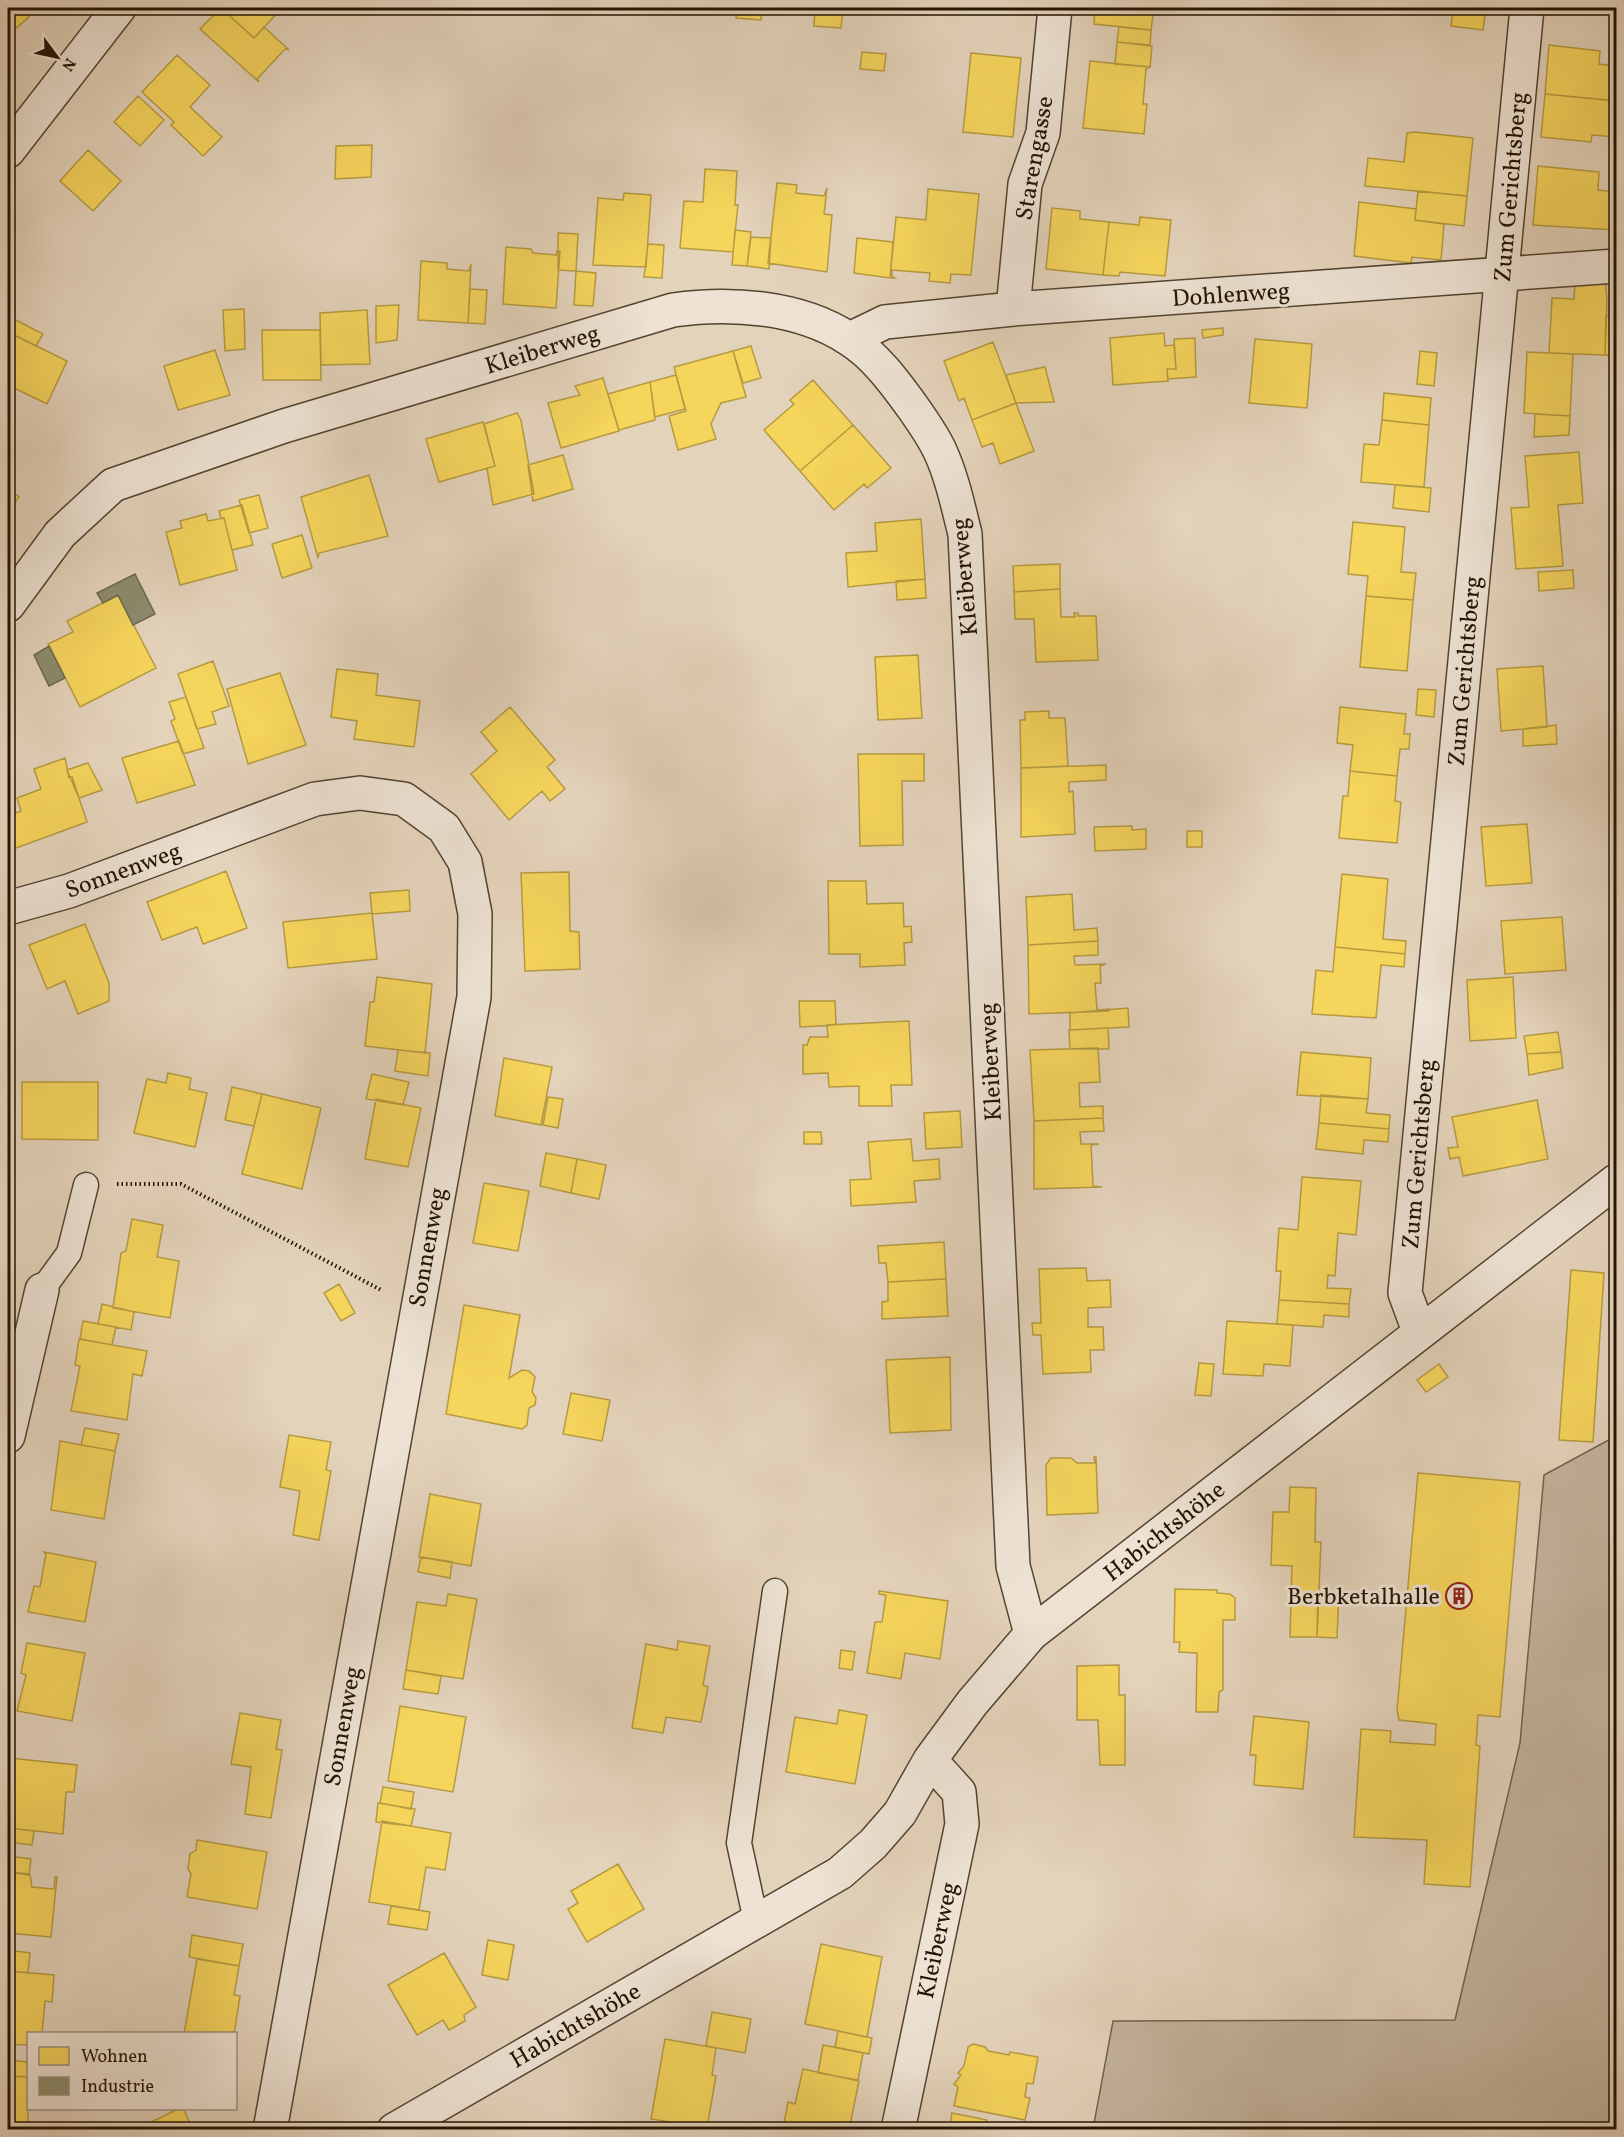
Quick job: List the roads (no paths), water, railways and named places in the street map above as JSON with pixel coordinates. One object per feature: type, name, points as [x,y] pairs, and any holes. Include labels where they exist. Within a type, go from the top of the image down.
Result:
[{"type":"street","points":[[8,151],[119,8]]},
{"type":"street","name":"Starengasse","points":[[1013,309],[1025,184],[1043,133],[1055,8]]},
{"type":"street","name":"Zum Gerichtsberg","points":[[1419,1331],[1405,1293],[1527,8]]},
{"type":"street","name":"Dohlenweg","points":[[850,339],[885,322],[1013,309],[1617,266]]},
{"type":"street","name":"Kleiberweg","points":[[8,605],[60,534],[112,486],[285,426],[661,314],[692,307],[744,306],[817,322],[850,339],[895,381],[940,451],[965,534],[1014,1566],[1032,1634]]},
{"type":"street","name":"Sonnenweg","points":[[8,908],[69,891],[315,799],[360,794],[404,799],[444,828],[465,862],[475,914],[474,997],[416,1308],[270,2130]]},
{"type":"street","name":"Habichtshöhe","points":[[394,2130],[840,1873],[873,1844],[900,1813],[930,1760],[998,1670],[1032,1634],[1419,1331],[1617,1181]]},
{"type":"street","points":[[8,1436],[42,1290]]},
{"type":"street","name":"Kleiberweg","points":[[897,2130],[962,1824],[959,1792],[930,1760]]},
{"type":"lane","points":[[42,1290],[69,1253],[86,1185]]},
{"type":"lane","points":[[756,1921],[740,1843],[775,1591]]},
{"type":"place","name":"Berbketalhalle","points":[[1459,1596]]}]
